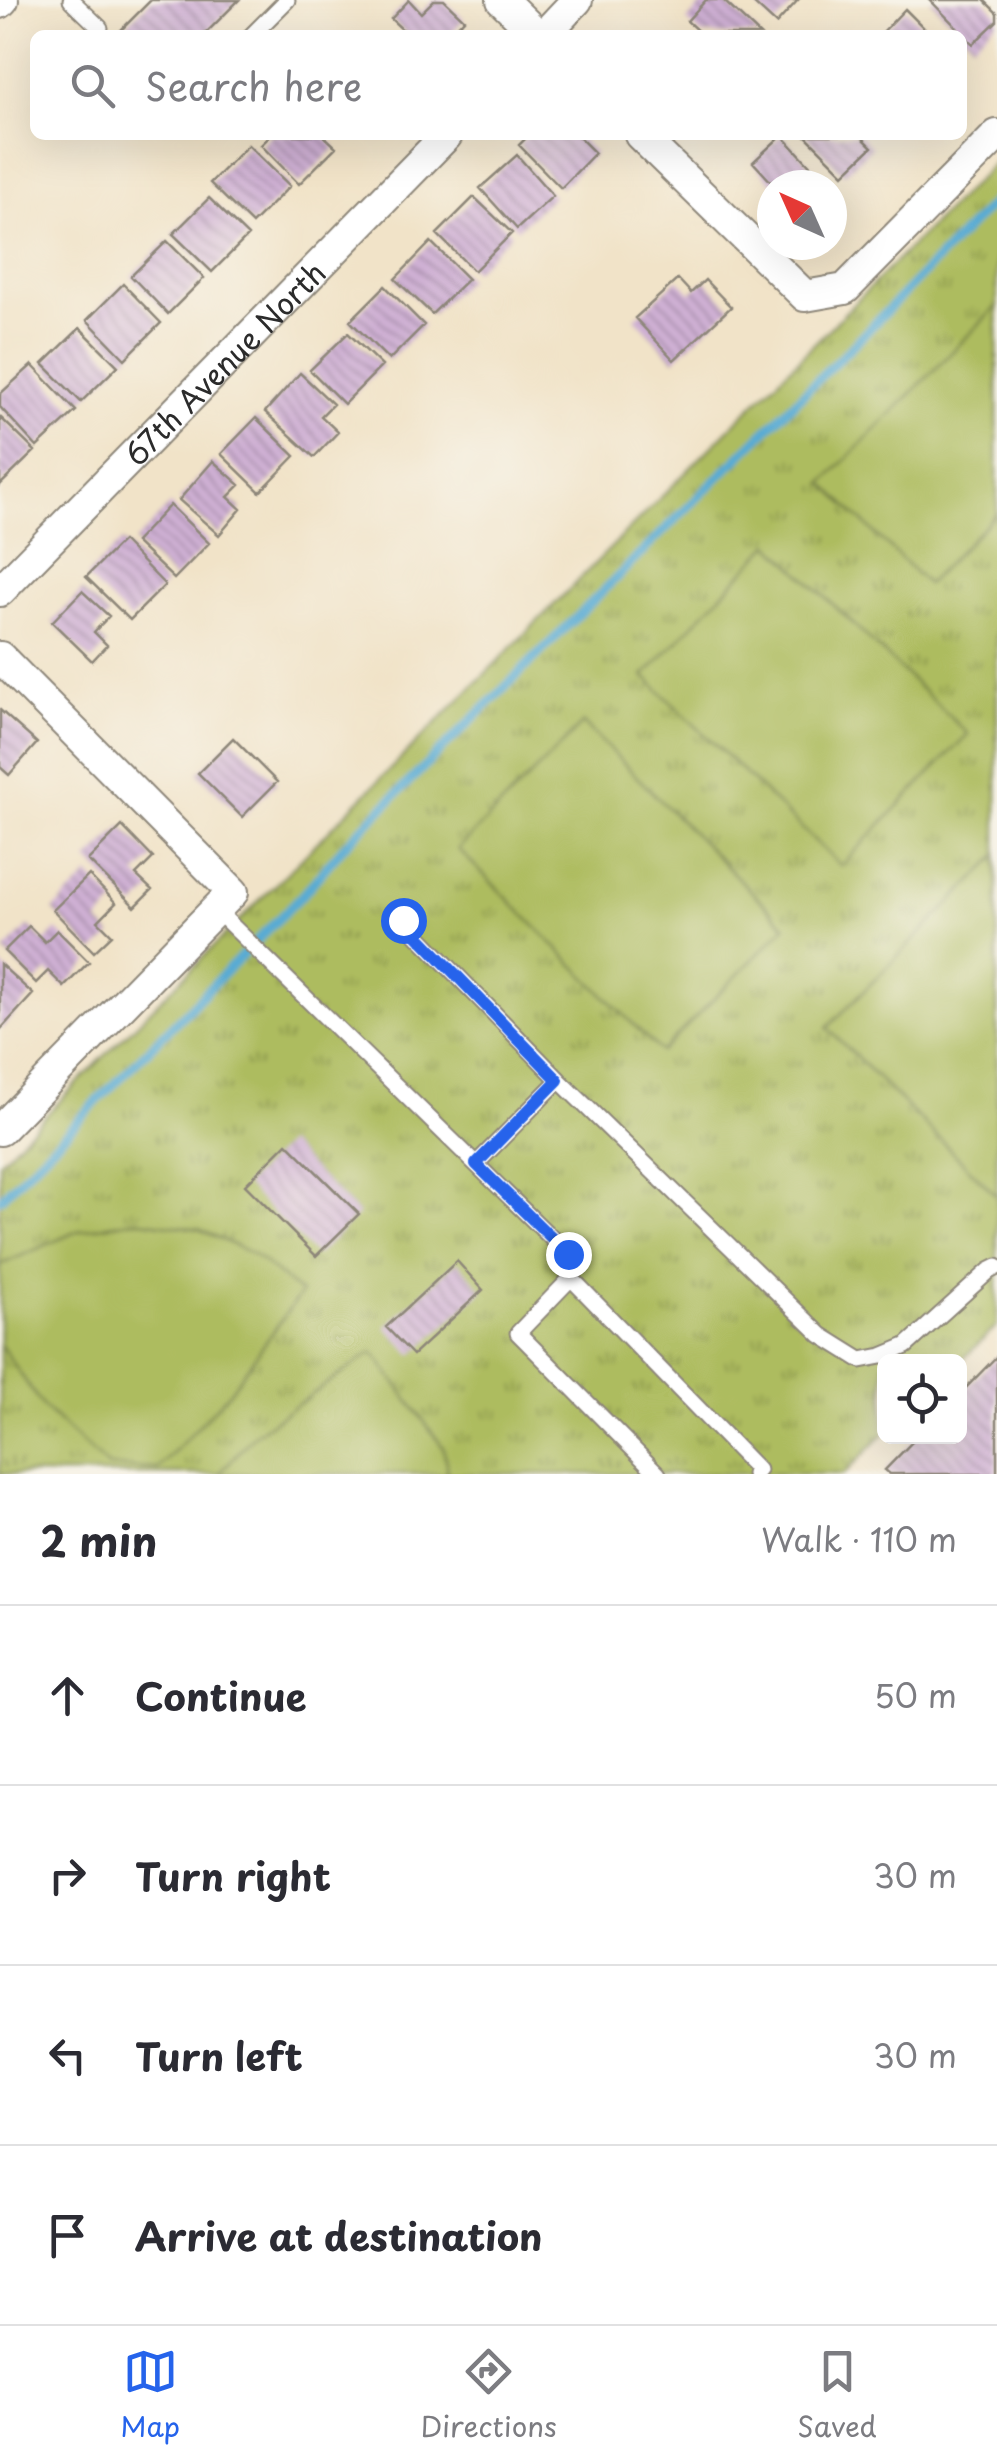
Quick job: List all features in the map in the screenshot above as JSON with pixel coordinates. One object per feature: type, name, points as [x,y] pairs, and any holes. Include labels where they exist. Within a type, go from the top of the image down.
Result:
[{"type":"street","points":[[502,0],[535,30]]},
{"type":"street","points":[[546,30],[578,0]]},
{"type":"street","points":[[645,140],[805,296],[845,289],[997,136]]},
{"type":"street","name":"67th Avenue North","points":[[0,591],[441,140]]},
{"type":"street","points":[[0,658],[225,902],[0,1130]]},
{"type":"lane","points":[[71,0],[100,28]]},
{"type":"lane","points":[[257,30],[287,0]]},
{"type":"lane","points":[[225,902],[279,972],[568,1254],[572,1278],[758,1470],[754,1474]]},
{"type":"lane","points":[[403,920],[558,1080],[822,1335],[860,1360],[906,1346],[997,1266]]},
{"type":"lane","points":[[476,1164],[558,1080]]},
{"type":"lane","points":[[572,1278],[518,1333],[658,1474]]},
{"type":"green space","points":[[997,160],[997,1326],[967,1355],[877,1354],[877,1441],[844,1474],[0,1474],[0,1161]]},
{"type":"green space","points":[[997,306],[997,513],[927,584],[823,483]]},
{"type":"green space","points":[[770,544],[968,734],[841,866],[644,676]]},
{"type":"green space","points":[[583,723],[786,926],[661,1052],[458,849]]},
{"type":"green space","points":[[997,856],[997,1196],[827,1028]]},
{"type":"green space","points":[[135,1220],[199,1229],[253,1254],[301,1293],[229,1393],[158,1469],[108,1467],[43,1407],[0,1344],[0,1265],[78,1231]]},
{"type":"green space","points":[[373,1352],[443,1447],[448,1474],[219,1474],[255,1434]]},
{"type":"building","points":[[151,0],[239,0],[209,30],[121,30]]},
{"type":"building","points":[[409,0],[421,13],[434,0],[444,0],[464,19],[454,30],[403,30],[391,19]]},
{"type":"building","points":[[706,0],[723,0],[755,30],[697,30],[687,21]]},
{"type":"building","points":[[750,0],[798,0],[776,24]]},
{"type":"building","points":[[930,0],[984,0],[997,13],[997,21],[973,44],[967,38],[967,30],[959,30]]},
{"type":"building","points":[[905,9],[926,30],[885,30]]},
{"type":"building","points":[[266,140],[328,140],[336,147],[299,184],[261,145]]},
{"type":"building","points":[[524,140],[582,140],[595,153],[561,188],[519,145]]},
{"type":"building","points":[[777,140],[787,140],[814,170],[760,170],[753,162]]},
{"type":"building","points":[[810,140],[865,140],[872,147],[847,171],[840,170]]},
{"type":"building","points":[[248,145],[290,186],[252,224],[210,183]]},
{"type":"building","points":[[517,155],[553,196],[517,229],[480,188]]},
{"type":"building","points":[[474,197],[512,233],[474,271],[437,234]]},
{"type":"building","points":[[209,198],[248,236],[212,272],[173,234]]},
{"type":"building","points":[[167,241],[204,278],[168,314],[131,276]]},
{"type":"building","points":[[431,242],[468,279],[432,314],[395,279]]},
{"type":"building","points":[[678,279],[691,293],[705,280],[731,307],[674,360],[635,318]]},
{"type":"building","points":[[123,284],[161,323],[125,359],[87,320]]},
{"type":"building","points":[[385,286],[424,325],[389,360],[350,321]]},
{"type":"building","points":[[80,328],[118,366],[81,402],[43,364]]},
{"type":"building","points":[[348,333],[382,366],[344,404],[310,370]]},
{"type":"building","points":[[32,365],[76,411],[37,447],[0,407],[0,394]]},
{"type":"building","points":[[300,373],[333,404],[321,416],[338,432],[314,457],[265,412]]},
{"type":"building","points":[[0,417],[35,451],[0,485]]},
{"type":"building","points":[[256,418],[295,456],[260,492],[221,454]]},
{"type":"building","points":[[213,461],[240,485],[228,497],[241,509],[219,535],[179,500]]},
{"type":"building","points":[[170,505],[209,543],[174,579],[135,542]]},
{"type":"building","points":[[122,541],[165,585],[130,620],[86,577]]},
{"type":"building","points":[[82,591],[109,616],[94,632],[107,645],[92,661],[52,622]]},
{"type":"building","points":[[0,710],[37,743],[9,775],[0,767]]},
{"type":"building","points":[[233,738],[277,782],[242,817],[198,773]]},
{"type":"building","points":[[122,826],[153,858],[136,875],[152,890],[135,907],[88,860]]},
{"type":"building","points":[[89,875],[116,903],[98,921],[112,935],[94,952],[53,910]]},
{"type":"building","points":[[29,926],[45,942],[57,930],[89,962],[64,987],[48,971],[36,983],[4,951]]},
{"type":"building","points":[[0,964],[33,994],[0,1030]]},
{"type":"building","points":[[287,1143],[359,1214],[316,1256],[245,1185]]},
{"type":"building","points":[[457,1261],[483,1290],[413,1355],[386,1327]]},
{"type":"building","points":[[997,1356],[997,1474],[890,1474],[885,1470],[910,1444],[967,1444],[967,1387]]},
{"type":"waterway","points":[[0,1199],[304,893],[344,846],[997,198]]},
{"type":"route","points":[[403,920],[558,1080],[476,1164],[568,1254]]}]
